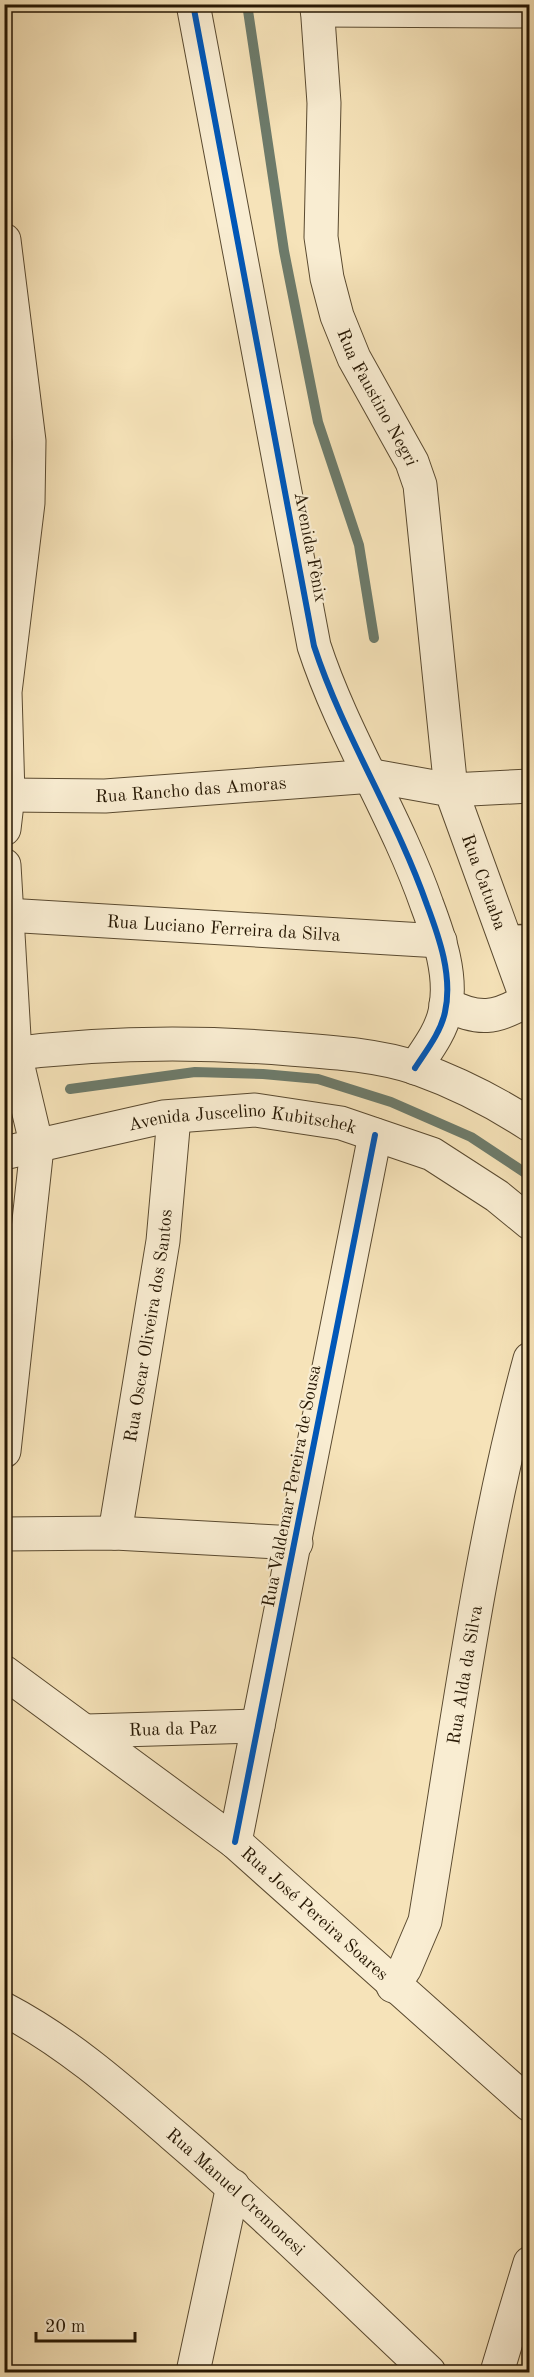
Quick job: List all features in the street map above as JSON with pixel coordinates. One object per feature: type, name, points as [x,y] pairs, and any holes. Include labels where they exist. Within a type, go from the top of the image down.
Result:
[{"type":"street","name":"Avenida Fênix","points":[[193,4],[314,646],[326,680],[413,865],[440,940],[446,972],[445,1012],[431,1044],[415,1068]]},
{"type":"street","points":[[317,7],[530,10]]},
{"type":"street","name":"Rua Faustino Negri","points":[[317,7],[324,103],[321,237],[327,278],[337,316],[354,358],[412,462],[420,484],[451,790]]},
{"type":"street","points":[[4,240],[12,352],[29,441],[28,503],[11,587],[5,692],[8,795],[4,829]]},
{"type":"street","name":"Rua Rancho das Amoras","points":[[8,795],[105,796],[373,776],[451,790],[530,786]]},
{"type":"street","name":"Rua Catuaba","points":[[451,790],[517,934],[528,1004]]},
{"type":"street","points":[[4,865],[10,1055],[37,1147],[4,1451]]},
{"type":"street","name":"Rua Luciano Ferreira da Silva","points":[[6,915],[440,940]]},
{"type":"street","points":[[446,1004],[465,1014],[487,1017],[528,1004]]},
{"type":"street","points":[[10,1055],[94,1045],[209,1043],[338,1053],[415,1068],[500,1105],[530,1125]]},
{"type":"street","name":"Avenida Juscelino Kubitschek","points":[[4,1153],[174,1117],[255,1110],[341,1123],[432,1154],[497,1196],[530,1223]]},
{"type":"street","name":"Rua Oscar Oliveira dos Santos","points":[[115,1533],[163,1241],[174,1117]]},
{"type":"street","name":"Rua Valdemar Pereira de Sousa","points":[[235,1842],[375,1135]]},
{"type":"street","name":"Rua Alda da Silva","points":[[393,1986],[405,1968],[425,1921],[483,1573],[516,1409],[530,1359]]},
{"type":"street","points":[[4,1534],[115,1533],[296,1543]]},
{"type":"street","name":"Rua José Pereira Soares","points":[[4,1672],[235,1842],[393,1986],[530,2105]]},
{"type":"street","name":"Rua da Paz","points":[[87,1731],[258,1726]]},
{"type":"street","name":"Rua Manuel Cremonesi","points":[[4,1996],[18,2016],[100,2071],[233,2186],[429,2373]]},
{"type":"street","points":[[193,2373],[233,2186]]},
{"type":"street","points":[[497,2373],[530,2263]]},
{"type":"waterway","points":[[247,4],[284,251],[318,422],[359,545],[374,638]]},
{"type":"waterway","points":[[70,1089],[195,1072],[263,1074],[318,1079],[391,1102],[471,1137],[530,1176]]},
{"type":"cycle path","points":[[193,4],[314,646],[340,712],[414,872],[444,957],[447,985],[445,1012],[437,1034],[415,1068]]},
{"type":"cycle path","points":[[235,1842],[375,1135]]}]
